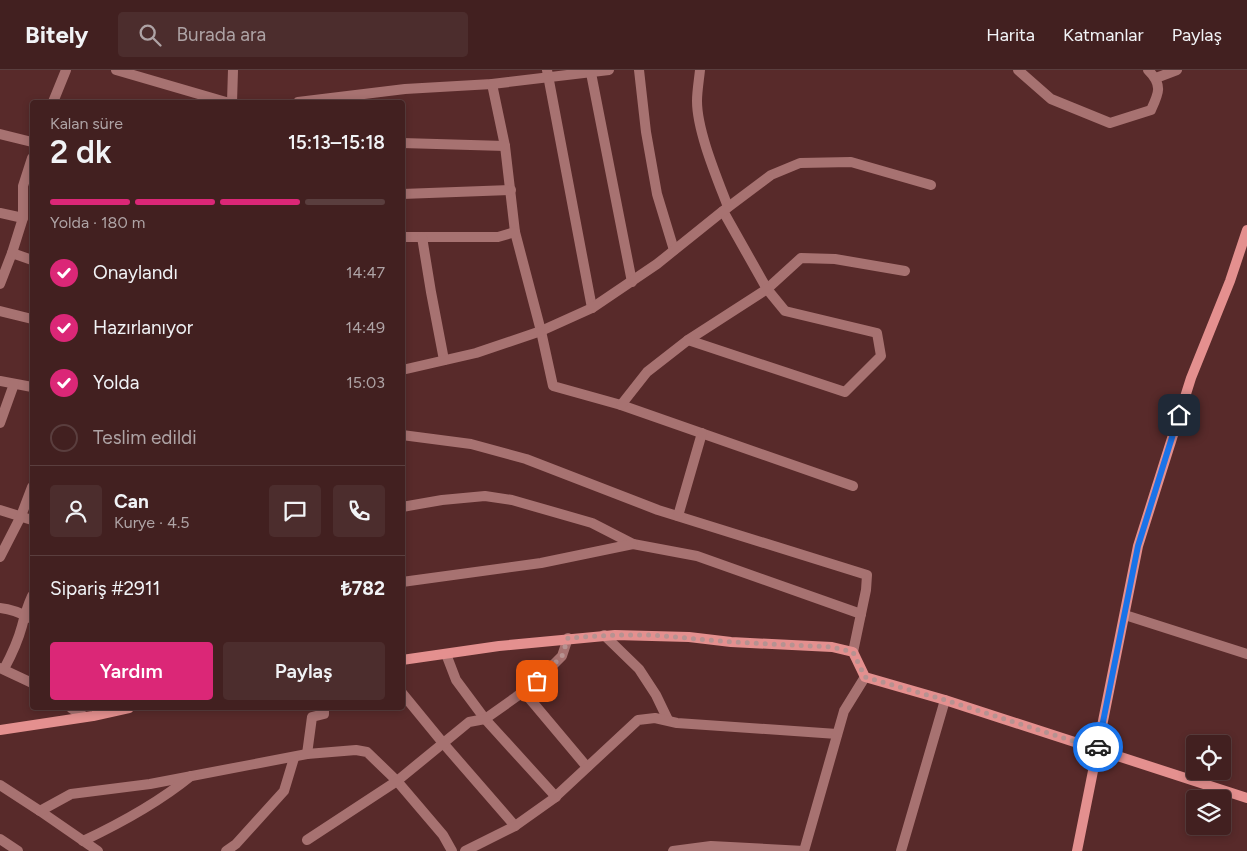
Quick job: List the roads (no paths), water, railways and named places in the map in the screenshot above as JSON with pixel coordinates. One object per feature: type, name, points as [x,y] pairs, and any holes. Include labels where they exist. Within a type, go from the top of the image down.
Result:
[{"type":"street","points":[[54,100],[66,70]]},
{"type":"street","points":[[116,70],[219,100]]},
{"type":"street","points":[[232,100],[233,70]]},
{"type":"street","points":[[314,100],[405,89],[492,84],[547,74],[591,73],[605,70]]},
{"type":"street","points":[[639,70],[646,132],[657,194],[674,250]]},
{"type":"street","points":[[688,340],[845,392],[881,356],[876,333],[785,311],[766,289],[725,209],[707,150],[696,103],[700,70]]},
{"type":"street","points":[[1018,70],[1051,99],[1110,124],[1151,110],[1159,92],[1156,78],[1148,70]]},
{"type":"street","points":[[1156,78],[1177,70]]},
{"type":"street","points":[[591,73],[632,282]]},
{"type":"street","points":[[547,74],[592,308]]},
{"type":"street","points":[[492,84],[505,146],[515,232],[541,331],[553,386],[621,405],[853,486]]},
{"type":"street","points":[[0,134],[30,142]]},
{"type":"street","points":[[405,143],[505,146]]},
{"type":"street","points":[[405,369],[476,353],[541,331],[592,308],[632,282],[771,175],[800,163],[851,162],[931,185]]},
{"type":"street","points":[[1,279],[12,253],[22,218],[30,172]]},
{"type":"street","points":[[405,194],[511,190]]},
{"type":"street","points":[[0,213],[22,218]]},
{"type":"street","points":[[1077,851],[1138,546],[1191,378],[1230,281],[1247,230]]},
{"type":"street","points":[[405,237],[498,236],[515,232]]},
{"type":"street","points":[[422,237],[430,292],[444,360]]},
{"type":"street","points":[[12,253],[30,259]]},
{"type":"street","points":[[621,405],[647,372],[688,340],[766,289],[801,258],[835,259],[905,271]]},
{"type":"street","points":[[0,311],[30,318]]},
{"type":"street","points":[[0,381],[30,387]]},
{"type":"street","points":[[0,423],[14,384]]},
{"type":"street","points":[[678,516],[702,433]]},
{"type":"street","points":[[405,435],[471,444],[526,459],[678,516],[867,575],[866,590],[853,652],[865,677],[945,700],[1247,798]]},
{"type":"street","points":[[0,557],[21,516],[30,492]]},
{"type":"street","points":[[405,506],[442,500],[485,496],[512,500],[592,523],[633,544],[697,556],[861,614]]},
{"type":"street","points":[[0,510],[30,519]]},
{"type":"street","points":[[405,582],[541,562],[633,544]]},
{"type":"street","points":[[0,608],[28,617],[2,669],[30,682]]},
{"type":"street","points":[[1125,615],[1247,654]]},
{"type":"street","points":[[405,660],[499,646],[604,636],[689,637],[731,642],[832,647],[853,652]]},
{"type":"street","points":[[604,636],[639,669],[656,695],[668,720]]},
{"type":"street","points":[[307,840],[397,781],[469,722],[485,719],[524,692],[562,656],[568,638]]},
{"type":"street","points":[[446,654],[456,680],[485,719],[556,797]]},
{"type":"street","points":[[673,851],[711,846],[804,851],[844,711],[865,677]]},
{"type":"street","points":[[524,692],[587,767]]},
{"type":"street","points":[[405,697],[514,826]]},
{"type":"street","points":[[901,851],[945,700]]},
{"type":"street","points":[[78,710],[91,714]]},
{"type":"street","points":[[0,730],[117,710]]},
{"type":"street","points":[[307,754],[312,717],[324,714],[324,710]]},
{"type":"street","points":[[466,851],[514,826],[556,797],[638,720],[655,718],[744,728],[836,734]]},
{"type":"street","points":[[40,811],[71,794],[150,784],[307,754],[356,750],[367,752],[397,781],[443,835],[452,851]]},
{"type":"street","points":[[226,851],[236,844],[284,790],[294,758]]},
{"type":"street","points":[[83,841],[170,794],[192,775]]},
{"type":"street","points":[[0,785],[98,851]]},
{"type":"street","points":[[0,840],[18,851]]}]
